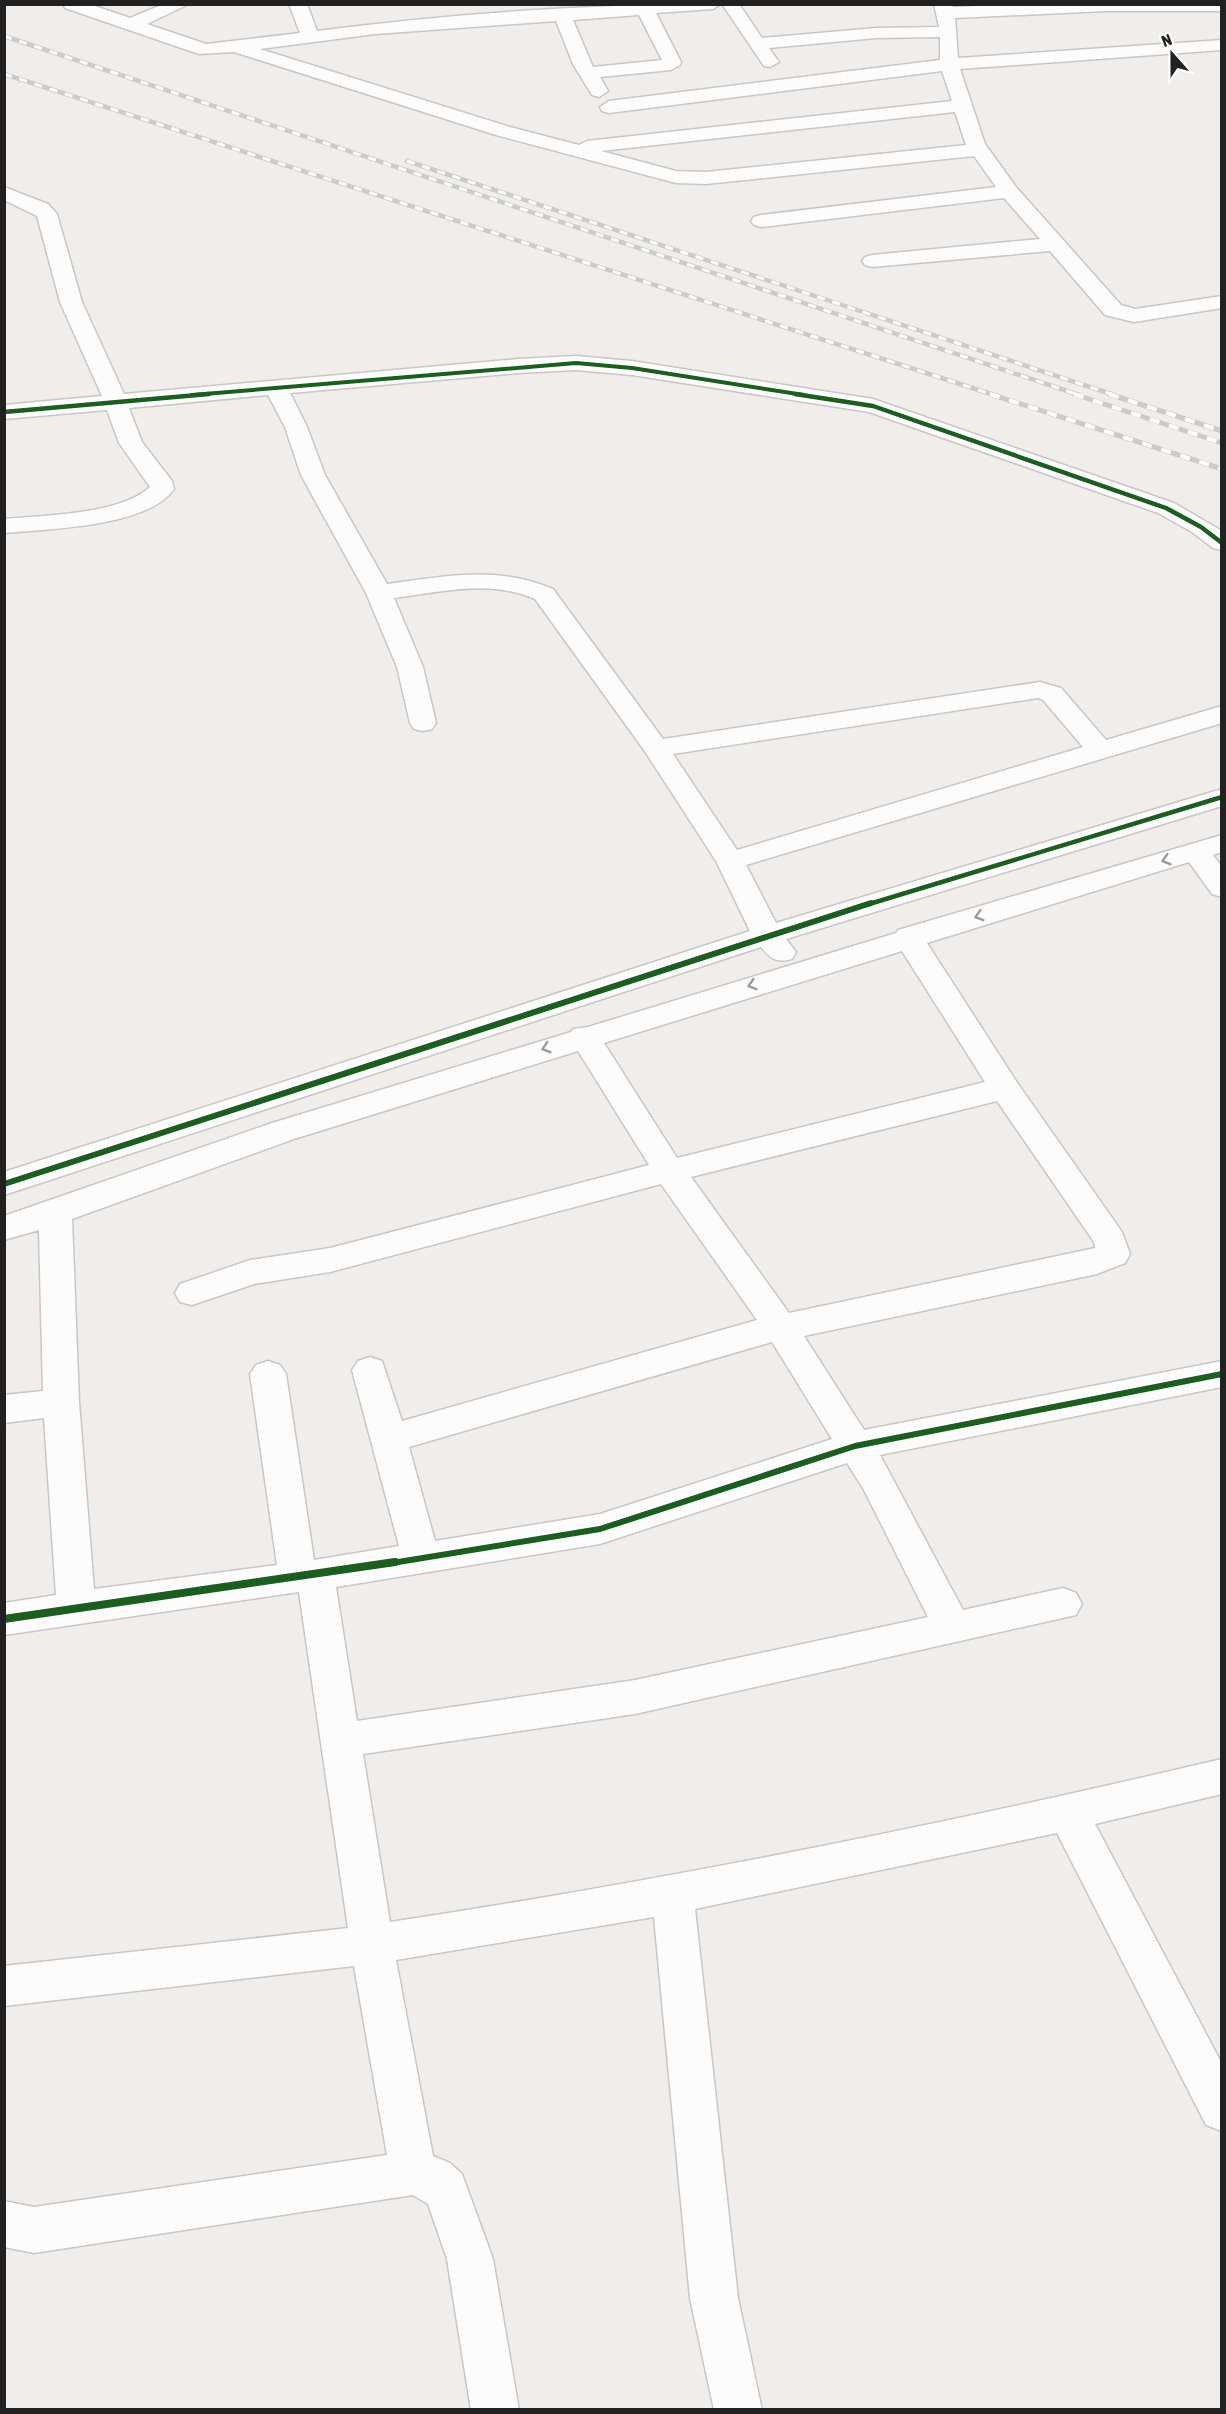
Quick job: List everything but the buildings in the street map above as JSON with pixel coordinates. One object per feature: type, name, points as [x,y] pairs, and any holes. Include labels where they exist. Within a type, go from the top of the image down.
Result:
[{"type":"street","points":[[71,4],[206,50],[412,26],[508,11],[645,9],[713,4]]},
{"type":"street","points":[[131,24],[181,4]]},
{"type":"street","points":[[298,4],[310,37]]},
{"type":"street","points":[[406,4],[412,26]]},
{"type":"street","points":[[730,4],[787,85]]},
{"type":"street","points":[[756,44],[866,34],[946,16],[1106,6],[1221,6]]},
{"type":"street","points":[[588,73],[671,65],[672,62],[645,9]]},
{"type":"street","points":[[571,11],[588,73],[631,142]]},
{"type":"street","points":[[946,16],[949,64],[978,150],[1009,191],[1113,310],[1123,315],[1134,316],[1221,302]]},
{"type":"street","points":[[609,107],[949,64],[1221,45]]},
{"type":"street","points":[[237,47],[502,131],[576,149],[663,175],[692,178],[978,150]]},
{"type":"street","points":[[576,149],[964,105]]},
{"type":"street","points":[[761,221],[1009,191]]},
{"type":"street","points":[[4,193],[41,208],[47,214],[71,302],[116,402],[131,443],[160,481],[162,489],[157,497],[124,510],[4,526]]},
{"type":"street","points":[[872,261],[1057,244]]},
{"type":"street","points":[[4,412],[275,386],[576,363],[632,368],[873,406],[1166,508],[1201,527],[1221,543]]},
{"type":"street","points":[[275,386],[296,427],[313,475],[379,593],[410,667],[423,723]]},
{"type":"street","points":[[379,593],[497,581],[534,588],[552,602],[656,748],[730,861],[767,936],[796,972]]},
{"type":"street","points":[[656,748],[1040,690],[1052,694],[1099,749]]},
{"type":"street","points":[[730,861],[1221,714]]},
{"type":"street","points":[[4,1184],[767,936],[1221,797]]},
{"type":"street","points":[[4,1228],[56,1213],[283,1131],[585,1036],[1208,847],[1221,888]]},
{"type":"street","points":[[389,1439],[751,1334],[1097,1262],[1113,1254],[1110,1240],[1005,1088],[908,937]]},
{"type":"street","points":[[585,1036],[669,1171],[781,1328],[878,1482],[953,1628]]},
{"type":"street","points":[[192,1293],[250,1272],[330,1260],[669,1171],[1005,1088]]},
{"type":"street","points":[[56,1213],[61,1402],[76,1606]]},
{"type":"street","points":[[370,1370],[421,1558]]},
{"type":"street","points":[[268,1374],[306,1576],[341,1740],[372,1945],[413,2173]]},
{"type":"street","points":[[4,1619],[76,1606],[306,1576],[600,1529],[855,1446],[1221,1374]]},
{"type":"street","points":[[4,1409],[61,1402]]},
{"type":"street","points":[[341,1740],[635,1697],[1063,1604]]},
{"type":"street","points":[[4,1986],[372,1945],[673,1897],[1068,1814],[1221,1776]]},
{"type":"street","points":[[1068,1814],[1221,2110]]},
{"type":"street","points":[[673,1897],[714,2298],[738,2409]]},
{"type":"street","points":[[4,2224],[34,2230],[413,2173],[434,2179],[447,2190],[470,2259],[495,2409]]},
{"type":"railway","points":[[4,36],[1079,395]]},
{"type":"railway","points":[[4,74],[994,395]]},
{"type":"railway","points":[[407,161],[1114,395]]},
{"type":"railway","points":[[990,394],[1222,469]]},
{"type":"railway","points":[[1074,394],[1222,443]]},
{"type":"railway","points":[[1109,394],[1222,431]]},
{"type":"cycle path","points":[[4,412],[518,366],[576,363],[632,368],[873,406],[1166,508],[1201,527],[1222,543]]},
{"type":"cycle path","points":[[4,1184],[767,935],[1222,797]]},
{"type":"cycle path","points":[[4,1619],[315,1575],[600,1529],[855,1446],[1222,1374]]}]
